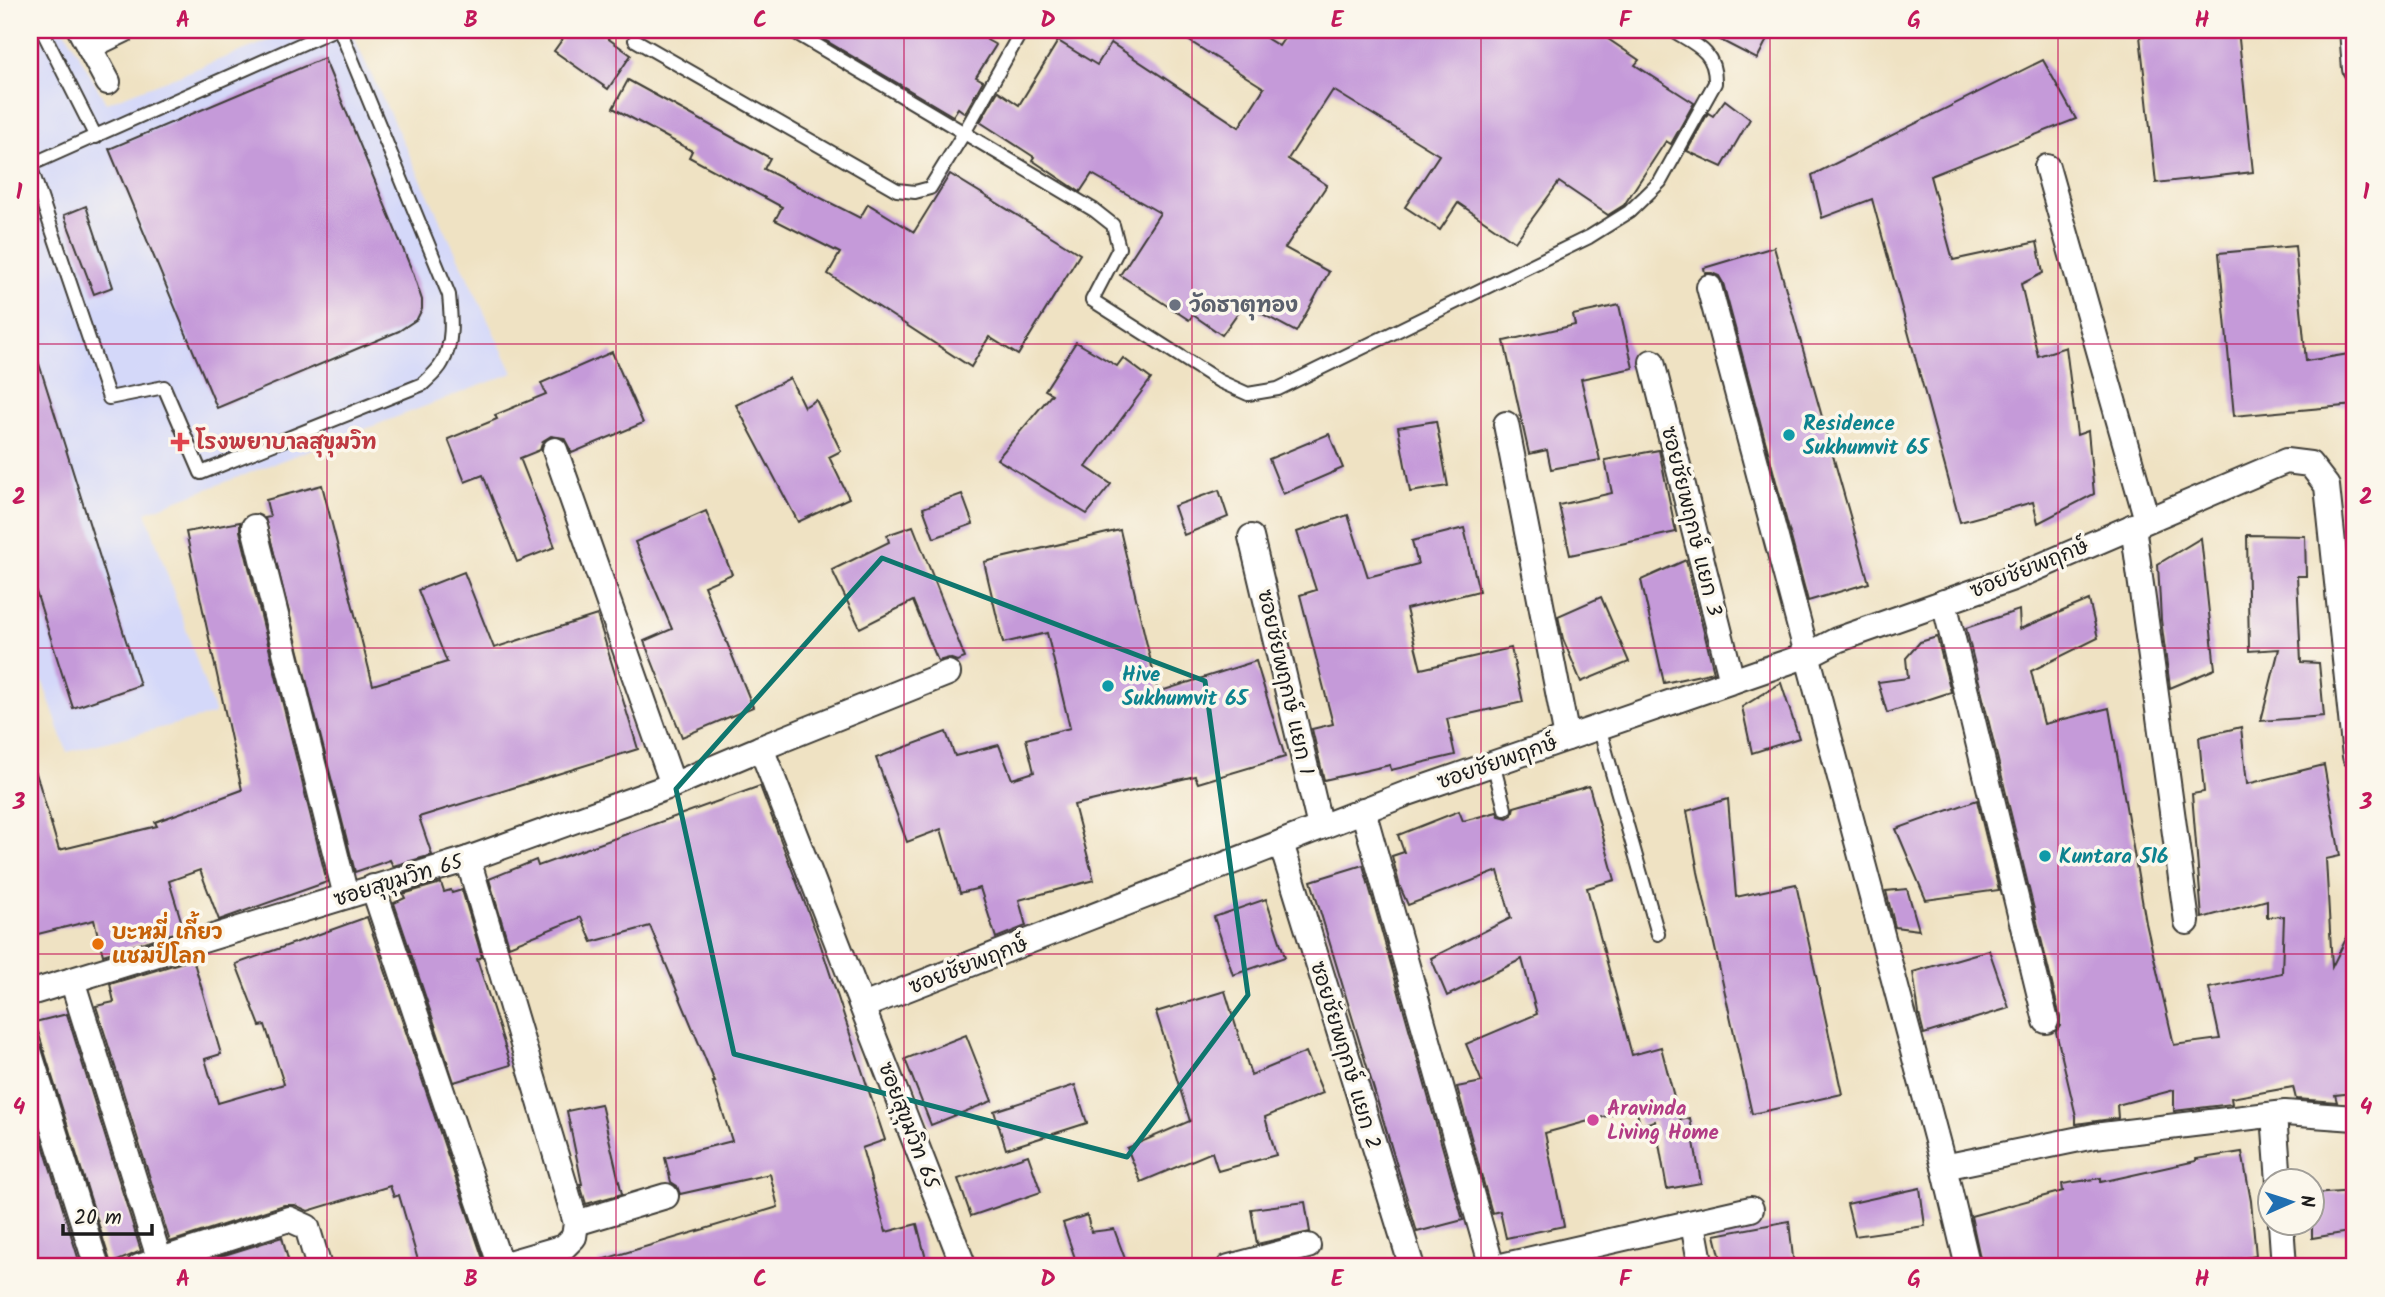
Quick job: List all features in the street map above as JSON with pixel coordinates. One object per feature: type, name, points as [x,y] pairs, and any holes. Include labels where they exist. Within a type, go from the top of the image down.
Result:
[{"type":"street","points":[[108,82],[85,38],[124,30]]},
{"type":"street","points":[[2352,30],[2355,69]]},
{"type":"street","points":[[2046,167],[2140,523],[2187,922]]},
{"type":"street","points":[[1709,287],[1944,1167],[1968,1267]]},
{"type":"street","name":"ซอยชัยพฤกษ์ แยก 3","points":[[1652,362],[1732,681]]},
{"type":"street","points":[[1506,424],[1567,738]]},
{"type":"street","points":[[555,450],[673,785]]},
{"type":"street","points":[[2140,523],[2286,461],[2310,464],[2327,486],[2355,756]]},
{"type":"street","name":"ซอยชัยพฤกษ์","points":[[863,1006],[1363,810],[1808,655],[1837,640],[2013,578],[2140,523]]},
{"type":"street","points":[[254,527],[346,895]]},
{"type":"street","name":"ซอยชัยพฤกษ์ แยก 1","points":[[1251,537],[1320,827]]},
{"type":"street","points":[[1944,602],[2046,1021]]},
{"type":"street","name":"ซอยสุขุมวิท 65","points":[[30,993],[468,859],[673,785],[948,673]]},
{"type":"street","name":"ซอยสุขุมวิท 65","points":[[761,748],[964,1267]]},
{"type":"street","points":[[1363,810],[1492,1267]]},
{"type":"street","name":"ซอยชัยพฤกษ์ แยก 2","points":[[1281,843],[1412,1267]]},
{"type":"street","points":[[373,887],[499,1267],[564,1247],[574,1237],[576,1223],[468,859]]},
{"type":"street","points":[[72,980],[150,1264],[289,1219],[307,1227],[319,1267]]},
{"type":"street","points":[[30,1054],[97,1267]]},
{"type":"street","points":[[1944,1167],[2094,1136],[2285,1113],[2355,1118]]},
{"type":"street","points":[[2274,1115],[2278,1168]]},
{"type":"street","points":[[576,1223],[666,1196]]},
{"type":"street","points":[[1497,1267],[1751,1209]]},
{"type":"street","points":[[1693,1224],[1701,1267]]},
{"type":"street","points":[[2282,1238],[2284,1267]]},
{"type":"street","points":[[1229,1267],[1308,1246]]},
{"type":"lane","points":[[42,30],[96,136]]},
{"type":"lane","points":[[333,30],[30,165],[109,398],[164,387],[201,473],[422,384],[442,363],[450,341],[449,295],[340,30]]},
{"type":"lane","points":[[791,30],[1094,210],[1113,225],[1119,248],[1091,300],[1219,381],[1248,394],[1278,389],[1590,237],[1629,212],[1660,182],[1715,83],[1715,69],[1706,51],[1672,30]]},
{"type":"lane","points":[[635,40],[897,190],[915,192],[930,188],[1022,30]]},
{"type":"lane","points":[[1599,727],[1658,934]]},
{"type":"lane","points":[[1493,763],[1505,809]]},
{"type":"highlighted area","points":[[882,558],[1205,681],[1248,995],[1127,1157],[734,1054],[676,789]]},
{"type":"shaded area","name":"โรงพยาบาลสุขุมวิท","points":[[30,30],[65,30],[106,103],[297,30],[350,30],[513,373],[146,512],[215,714],[67,752],[30,645]]},
{"type":"building","points":[[569,30],[596,30],[631,55],[608,89],[554,51]]},
{"type":"building","points":[[808,30],[993,30],[987,40],[996,45],[976,77],[983,81],[965,113],[958,108],[953,116]]},
{"type":"building","points":[[1172,30],[1253,30],[1279,46],[1290,30],[1560,30],[1605,37],[1639,60],[1635,65],[1694,103],[1671,144],[1666,141],[1624,205],[1608,215],[1559,182],[1515,242],[1458,203],[1440,230],[1405,207],[1439,155],[1333,90],[1288,159],[1327,185],[1285,248],[1329,272],[1296,332],[1244,304],[1222,335],[1193,315],[1189,320],[1120,275],[1160,213],[1092,174],[1080,192],[1032,160],[1034,157],[980,122],[998,91],[1019,105],[1058,41],[1097,65],[1111,43],[1239,127],[1264,88]]},
{"type":"building","points":[[1701,30],[1772,30],[1757,59]]},
{"type":"building","points":[[2196,30],[2238,30],[2253,172],[2156,183],[2140,36]]},
{"type":"building","name":"โรงพยาบาลสุขุมวิท","points":[[324,58],[413,273],[422,300],[422,309],[417,319],[399,331],[217,408],[109,149]]},
{"type":"building","points":[[2043,60],[2076,119],[1930,176],[1953,260],[2037,242],[2043,273],[2021,284],[2038,356],[2066,347],[2077,435],[2088,431],[2094,494],[2038,523],[2033,502],[1960,522],[1872,199],[1822,218],[1812,175]]},
{"type":"building","points":[[628,80],[770,158],[764,169],[860,218],[868,204],[914,232],[950,174],[1080,254],[1018,355],[989,337],[971,367],[828,274],[840,253],[775,220],[782,207],[689,157],[692,151],[613,108]]},
{"type":"building","points":[[1725,100],[1750,119],[1722,167],[1687,151],[1708,113],[1713,116]]},
{"type":"building","points":[[86,206],[113,287],[94,294],[64,215]]},
{"type":"building","points":[[2295,246],[2306,361],[2355,353],[2355,405],[2234,416],[2219,253]]},
{"type":"building","name":"Residence Sukhumvit 65","points":[[1774,247],[1869,583],[1808,601],[1723,283],[1719,276],[1705,273],[1704,268]]},
{"type":"building","points":[[1619,305],[1633,368],[1581,379],[1600,460],[1551,469],[1547,450],[1529,454],[1504,341],[1575,325],[1573,315]]},
{"type":"building","points":[[1076,342],[1117,366],[1123,358],[1151,379],[1086,467],[1111,484],[1087,514],[997,459],[1052,394],[1045,390]]},
{"type":"building","points":[[35,351],[140,685],[73,708],[30,573],[30,352]]},
{"type":"building","points":[[612,352],[643,423],[572,453],[564,438],[551,436],[543,441],[540,450],[520,458],[555,547],[517,562],[483,475],[465,482],[448,439],[497,419],[495,415],[546,394],[541,383]]},
{"type":"building","points":[[790,378],[804,407],[816,400],[841,451],[829,457],[849,498],[798,522],[736,405]]},
{"type":"building","points":[[1436,421],[1448,486],[1410,492],[1398,427]]},
{"type":"building","points":[[1329,434],[1343,468],[1283,494],[1269,459]]},
{"type":"building","points":[[1659,450],[1676,532],[1570,555],[1559,505],[1612,493],[1605,460]]},
{"type":"building","points":[[322,485],[373,685],[447,662],[418,590],[464,572],[494,648],[597,615],[638,749],[419,817],[432,855],[393,866],[390,860],[355,872],[265,518],[270,517],[266,500]]},
{"type":"building","points":[[1219,490],[1228,517],[1184,535],[1174,506]]},
{"type":"building","points":[[962,494],[973,524],[934,538],[923,508]]},
{"type":"building","points":[[706,511],[732,574],[704,586],[753,707],[682,737],[644,641],[672,629],[635,542]]},
{"type":"building","points":[[1348,515],[1368,577],[1418,564],[1412,541],[1464,528],[1479,591],[1406,609],[1421,669],[1511,648],[1523,702],[1447,719],[1455,755],[1391,770],[1390,765],[1324,780],[1312,729],[1333,724],[1300,595],[1316,590],[1297,532]]},
{"type":"building","points":[[240,522],[240,531],[327,882],[219,920],[200,870],[169,881],[184,930],[103,955],[94,920],[30,936],[30,774],[36,773],[59,850],[157,826],[155,822],[242,790],[186,532]]},
{"type":"building","points":[[913,526],[965,658],[957,661],[949,658],[938,661],[913,601],[860,628],[832,570],[889,542],[887,535]]},
{"type":"building","points":[[1120,530],[1158,692],[1256,661],[1285,757],[1198,783],[1195,776],[1074,805],[1094,880],[1019,900],[1026,926],[996,938],[980,888],[960,893],[941,829],[907,842],[876,758],[946,732],[955,756],[999,745],[1012,779],[1034,772],[1026,739],[1070,728],[1047,633],[1003,643],[984,562]]},
{"type":"building","points":[[2247,535],[2305,536],[2306,576],[2297,576],[2301,662],[2319,663],[2324,716],[2261,721],[2279,649],[2249,651]]},
{"type":"building","points":[[2201,538],[2215,669],[2170,688],[2161,620],[2158,564]]},
{"type":"building","points":[[1686,560],[1714,672],[1664,683],[1641,580]]},
{"type":"building","points":[[1601,597],[1629,662],[1581,682],[1563,639],[1558,616]]},
{"type":"building","points":[[2089,600],[2098,638],[2031,671],[2044,724],[2109,708],[2146,923],[2174,1045],[2220,1039],[2209,988],[2282,973],[2284,916],[2267,917],[2267,900],[2202,918],[2192,794],[2204,792],[2199,737],[2241,727],[2247,784],[2324,765],[2340,856],[2326,859],[2332,967],[2355,921],[2355,1093],[2335,1095],[2337,1102],[2296,1099],[2293,1087],[2231,1098],[2232,1104],[2174,1111],[2174,1090],[2117,1105],[2118,1118],[2076,1124],[2056,1032],[2060,1026],[2060,1017],[1966,628],[2019,610],[2020,629]]},
{"type":"building","points":[[1937,637],[1951,692],[1887,713],[1878,682],[1908,678],[1906,658],[1920,642]]},
{"type":"building","points":[[1781,683],[1799,738],[1752,753],[1742,707]]},
{"type":"building","points":[[760,786],[820,943],[885,1140],[862,1148],[886,1232],[917,1224],[928,1267],[598,1267],[598,1261],[778,1207],[770,1174],[680,1194],[677,1186],[671,1182],[665,1158],[732,1141],[715,1082],[650,926],[592,942],[581,917],[509,946],[489,879],[536,860],[538,866]]},
{"type":"building","points":[[1589,786],[1615,880],[1587,888],[1632,1055],[1661,1047],[1680,1120],[1690,1118],[1701,1183],[1667,1189],[1655,1121],[1640,1125],[1636,1108],[1545,1133],[1564,1226],[1506,1238],[1500,1211],[1492,1213],[1457,1087],[1482,1082],[1466,1044],[1537,1014],[1522,959],[1447,996],[1431,958],[1511,918],[1498,871],[1408,905],[1392,856],[1404,852],[1398,835],[1459,811],[1463,821],[1497,812],[1499,816],[1507,818],[1512,815],[1514,807]]},
{"type":"building","points":[[1728,799],[1736,897],[1796,884],[1842,1094],[1752,1114],[1687,811]]},
{"type":"building","points":[[1977,800],[1999,890],[1926,900],[1896,829]]},
{"type":"building","points":[[1363,865],[1463,1220],[1417,1232],[1311,881]]},
{"type":"building","points":[[441,883],[444,892],[462,890],[482,957],[477,959],[511,1065],[454,1082],[394,903],[405,898],[403,894]]},
{"type":"building","points":[[1907,889],[1919,930],[1895,927],[1886,891]]},
{"type":"building","points":[[1266,899],[1285,957],[1233,975],[1214,917]]},
{"type":"building","points":[[367,917],[483,1259],[481,1265],[420,1267],[399,1195],[394,1197],[390,1186],[308,1211],[295,1205],[284,1205],[170,1242],[96,1006],[114,1002],[110,984],[193,959],[221,1054],[205,1059],[218,1103],[284,1084],[265,1025],[260,1026],[236,964]]},
{"type":"building","points":[[1989,950],[2009,1008],[1924,1034],[1913,972]]},
{"type":"building","points":[[1225,991],[1251,1075],[1306,1052],[1323,1093],[1265,1117],[1276,1155],[1218,1171],[1212,1152],[1141,1182],[1127,1148],[1190,1121],[1156,1012]]},
{"type":"building","points":[[67,1014],[141,1251],[111,1264],[35,1022]]},
{"type":"building","points":[[966,1035],[992,1101],[931,1125],[905,1059]]},
{"type":"building","points":[[1075,1085],[1087,1123],[1006,1149],[994,1111]]},
{"type":"building","points":[[30,1103],[81,1267],[30,1267]]},
{"type":"building","points":[[601,1104],[622,1194],[586,1204],[567,1111]]},
{"type":"building","points":[[2242,1152],[2251,1201],[2256,1256],[2196,1267],[1982,1267],[1971,1216],[2063,1191],[2062,1184],[2101,1178],[2101,1182],[2196,1159]]},
{"type":"building","points":[[1028,1155],[1041,1192],[971,1216],[958,1179]]},
{"type":"building","points":[[1920,1188],[1925,1226],[1855,1236],[1847,1204]]},
{"type":"building","points":[[2355,1191],[2355,1231],[2326,1236],[2326,1193]]},
{"type":"building","points":[[1305,1202],[1310,1232],[1257,1244],[1251,1209]]},
{"type":"building","points":[[1087,1215],[1091,1232],[1114,1229],[1128,1267],[1078,1267],[1063,1223]]},
{"type":"building","points":[[1789,1221],[1794,1267],[1723,1267],[1715,1235]]},
{"type":"building","points":[[282,1237],[290,1267],[220,1267],[218,1257]]},
{"type":"place","name":"วัดธาตุทอง","points":[[1175,305]]},
{"type":"place","name":"Residence Sukhumvit 65","points":[[1789,435]]},
{"type":"place","name":"โรงพยาบาลสุขุมวิท","points":[[180,442]]},
{"type":"place","name":"Hive Sukhumvit 65","points":[[1108,686]]},
{"type":"place","name":"Kuntara 516","points":[[2045,856]]},
{"type":"place","name":"บะหมี่ เกี้ยว แชมป์โลก","points":[[98,944]]},
{"type":"place","name":"Aravinda Living Home","points":[[1593,1120]]}]
